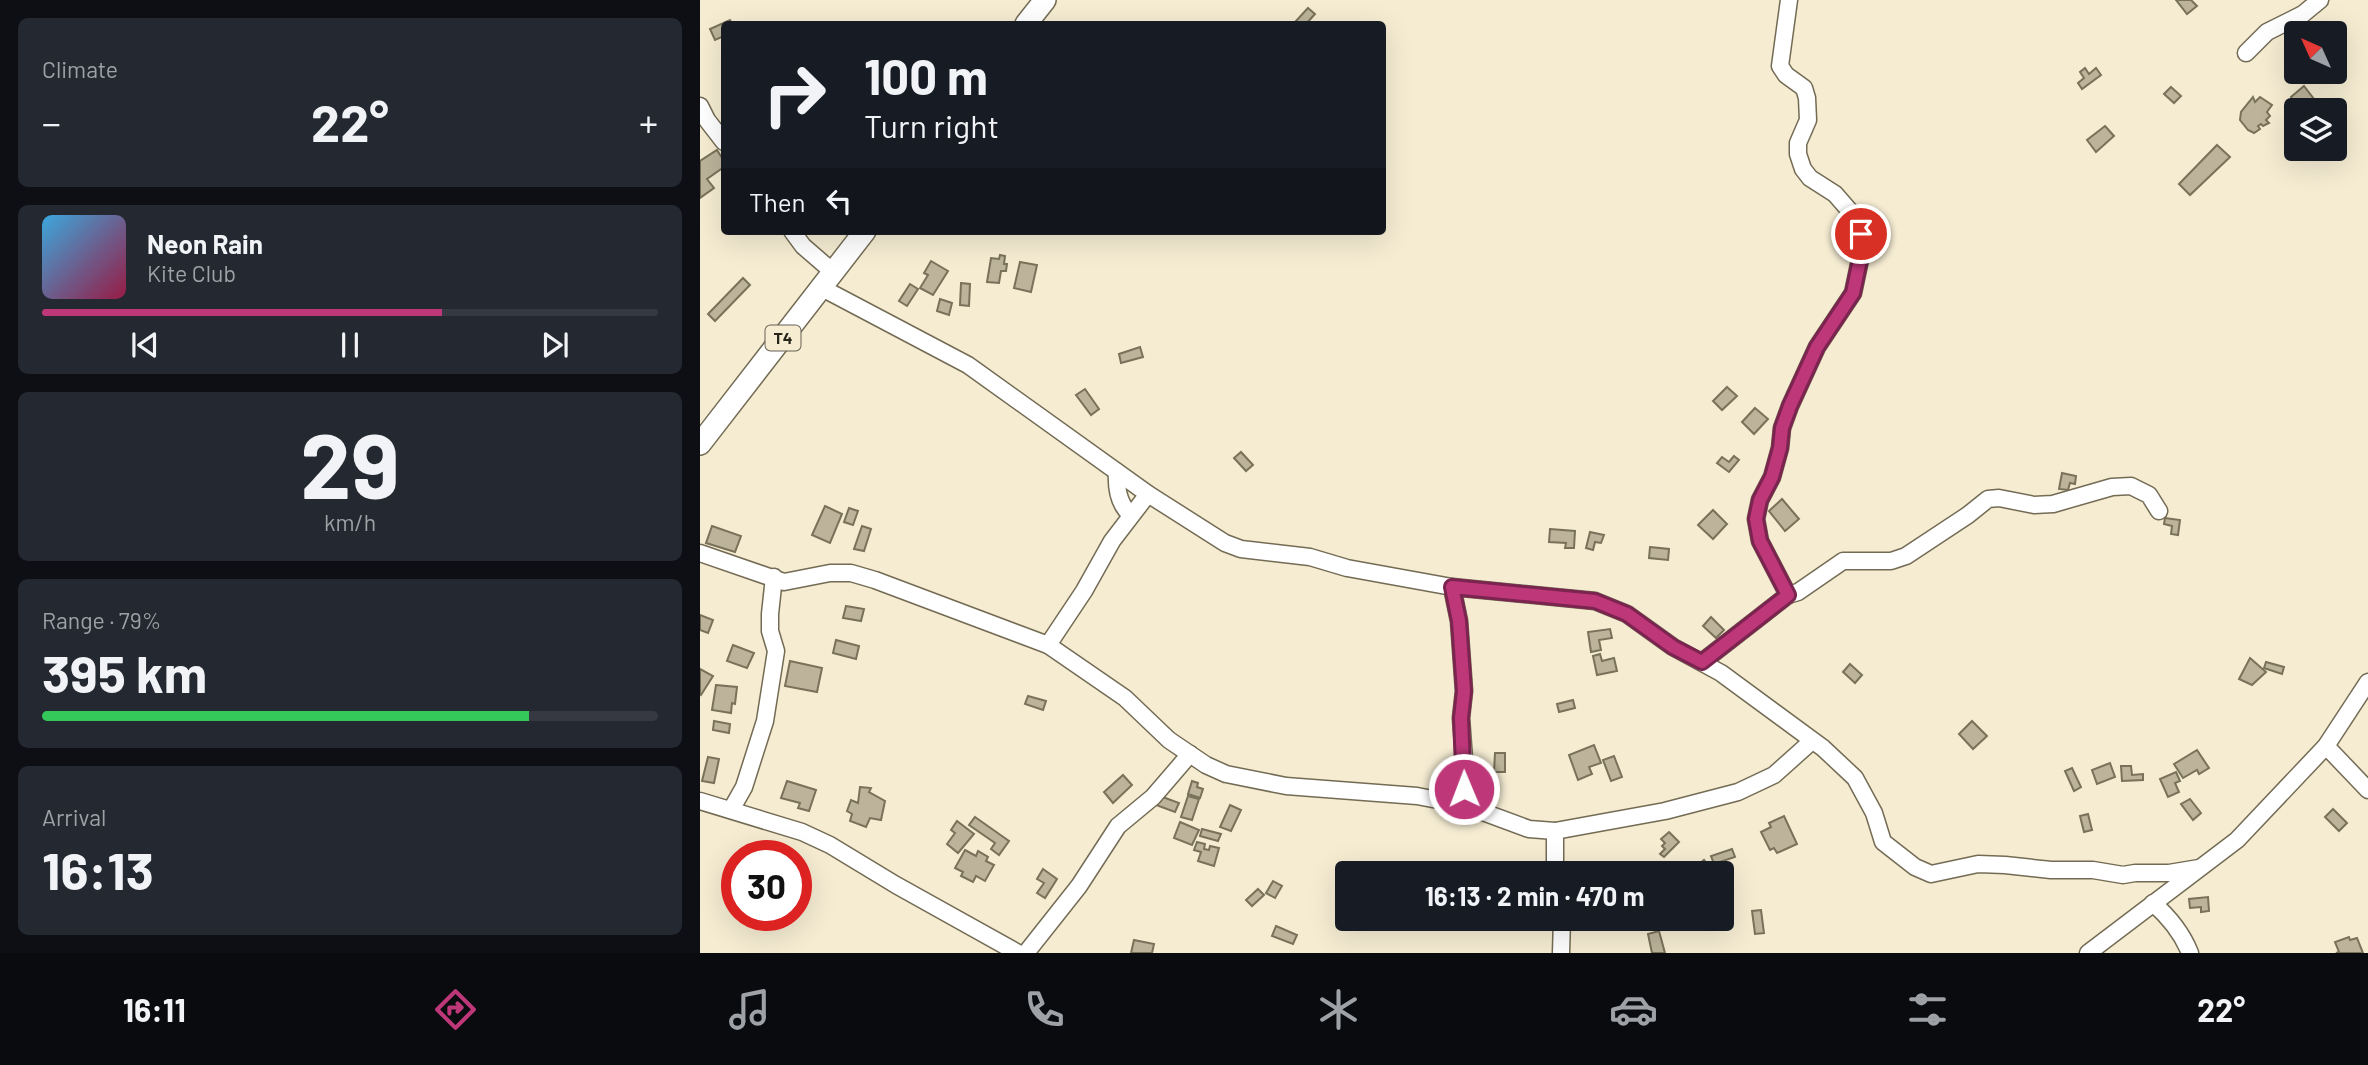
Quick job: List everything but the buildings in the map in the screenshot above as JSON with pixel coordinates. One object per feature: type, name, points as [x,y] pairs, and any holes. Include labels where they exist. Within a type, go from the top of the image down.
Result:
[{"type":"highway","points":[[1028,21],[1045,0]]},
{"type":"highway","name":"T4","points":[[700,443],[862,235]]},
{"type":"street","points":[[1788,595],[1760,541],[1756,519],[1760,500],[1772,477],[1782,428],[1817,347],[1853,293],[1861,255],[1861,234],[1854,217],[1835,194],[1802,169],[1798,155],[1798,143],[1808,120],[1807,99],[1804,88],[1786,75],[1780,66],[1789,0]]},
{"type":"street","points":[[2246,53],[2267,32],[2303,14],[2320,0]]},
{"type":"street","points":[[702,117],[721,139]]},
{"type":"street","points":[[795,235],[828,280],[968,365],[1116,472],[1225,543],[1241,549],[1310,557],[1348,568],[1452,587],[1595,601],[1627,614],[1673,647],[1702,662],[1754,696],[1856,778],[1874,813],[1883,842],[1915,867],[1931,874],[1978,864],[2052,870],[2093,870],[2123,875],[2169,873],[2199,868]]},
{"type":"street","points":[[1116,472],[1117,494],[1125,510],[1131,515]]},
{"type":"street","points":[[1702,662],[1788,595],[1798,593],[1843,561],[1891,561],[1906,556],[1988,499],[2035,505],[2053,504],[2112,488],[2131,486],[2149,495],[2159,511]]},
{"type":"street","points":[[1048,645],[1084,591],[1112,541],[1148,494]]},
{"type":"street","points":[[700,553],[784,582],[802,580],[817,574],[850,573],[1048,645],[1125,698],[1169,740],[1206,765],[1226,774],[1286,786],[1417,796],[1464,805],[1529,829],[1555,831],[1665,811],[1738,792],[1774,775],[1812,741]]},
{"type":"street","points":[[731,810],[744,787],[765,721],[776,650],[770,631],[774,577]]},
{"type":"street","points":[[1452,587],[1459,621],[1464,691],[1461,718],[1464,805]]},
{"type":"street","points":[[2088,953],[2237,840],[2326,746],[2368,682]]},
{"type":"street","points":[[2326,746],[2368,790]]},
{"type":"street","points":[[1026,953],[1079,886],[1113,832],[1153,797],[1190,754]]},
{"type":"street","points":[[700,801],[802,832],[830,845],[1018,953]]},
{"type":"street","points":[[1555,831],[1555,861]]},
{"type":"street","points":[[2153,903],[2169,917],[2190,953]]},
{"type":"street","points":[[1561,953],[1562,931]]},
{"type":"route","points":[[1464,789],[1461,718],[1464,691],[1459,621],[1452,587],[1595,601],[1627,614],[1673,647],[1702,662],[1788,595],[1760,541],[1756,519],[1760,500],[1772,477],[1782,428],[1790,406],[1817,347],[1853,293],[1861,255],[1861,234]]}]
